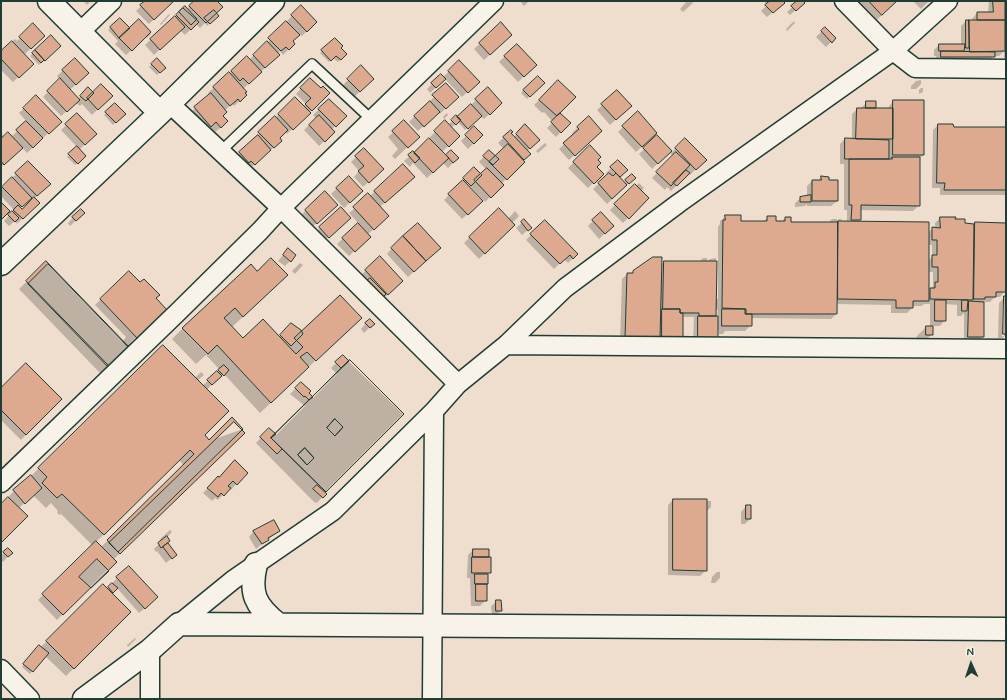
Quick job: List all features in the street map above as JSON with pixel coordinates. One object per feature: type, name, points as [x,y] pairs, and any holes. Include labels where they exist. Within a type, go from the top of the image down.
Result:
[{"type":"street","points":[[49,1],[80,32],[165,108],[221,151],[281,208],[458,384]]},
{"type":"street","points":[[80,32],[112,1]]},
{"type":"street","points":[[1,264],[165,108],[273,1]]},
{"type":"street","points":[[1,483],[179,311],[260,231],[281,208],[494,1]]},
{"type":"street","points":[[844,1],[893,51],[916,68],[1006,69]]},
{"type":"street","points":[[84,699],[150,650],[233,580],[333,511],[434,411],[458,384],[506,345],[572,283],[679,203],[893,51],[948,1]]},
{"type":"street","points":[[506,345],[1006,349]]},
{"type":"street","points":[[432,699],[434,411]]},
{"type":"street","points":[[256,564],[253,591],[264,613],[278,624]]},
{"type":"street","points":[[179,624],[1006,629]]},
{"type":"street","points":[[150,650],[150,699]]},
{"type":"street","points":[[1,669],[30,699]]},
{"type":"lane","points":[[221,151],[312,64],[372,120]]},
{"type":"building","points":[[145,1],[174,1],[154,20],[140,5]]},
{"type":"building","points":[[194,1],[217,1],[223,7],[206,23],[189,6]]},
{"type":"building","points":[[770,1],[783,1],[785,3],[773,13],[765,5]]},
{"type":"building","points":[[797,1],[803,1],[805,3],[796,11],[791,6]]},
{"type":"building","points":[[869,1],[897,1],[882,15]]},
{"type":"building","points":[[993,1],[1005,1],[1005,20],[977,20],[977,12],[993,12]]},
{"type":"building","points":[[301,5],[317,22],[307,32],[291,15]]},
{"type":"building","points":[[185,6],[197,19],[191,25],[179,12]]},
{"type":"building","points":[[183,8],[199,22],[191,30],[176,15]]},
{"type":"building","points":[[214,10],[219,16],[210,24],[204,18]]},
{"type":"building","points":[[175,16],[185,27],[160,50],[150,39]]},
{"type":"building","points":[[120,18],[130,28],[119,38],[110,27]]},
{"type":"building","points":[[139,19],[151,32],[132,51],[119,38]]},
{"type":"building","points":[[966,20],[969,20],[969,48],[966,48]]},
{"type":"building","points":[[969,20],[1005,20],[1005,51],[970,52]]},
{"type":"building","points":[[286,21],[300,35],[293,41],[295,44],[289,50],[286,47],[281,51],[268,38]]},
{"type":"building","points":[[501,22],[512,35],[490,55],[479,43]]},
{"type":"building","points":[[33,23],[45,36],[31,49],[19,37]]},
{"type":"building","points":[[825,27],[836,38],[832,43],[821,31]]},
{"type":"building","points":[[51,35],[61,46],[45,61],[35,50]]},
{"type":"building","points":[[335,38],[343,46],[341,48],[347,54],[341,60],[336,56],[331,61],[321,50]]},
{"type":"building","points":[[12,41],[34,64],[19,78],[1,59],[1,51]]},
{"type":"building","points":[[267,41],[280,55],[265,68],[253,55]]},
{"type":"building","points":[[517,44],[537,65],[524,77],[504,56]]},
{"type":"building","points":[[939,44],[965,44],[964,51],[939,51]]},
{"type":"building","points":[[35,50],[44,60],[41,63],[32,53]]},
{"type":"building","points":[[941,51],[995,52],[995,57],[941,57]]},
{"type":"building","points":[[247,56],[262,72],[249,84],[243,78],[240,81],[231,71]]},
{"type":"building","points":[[75,58],[89,73],[76,85],[62,70]]},
{"type":"building","points":[[157,58],[166,68],[160,73],[151,64]]},
{"type":"building","points":[[459,60],[480,82],[468,93],[448,71]]},
{"type":"building","points":[[361,65],[374,79],[360,92],[347,79]]},
{"type":"building","points":[[229,72],[247,92],[245,93],[247,95],[240,102],[238,99],[230,106],[213,87]]},
{"type":"building","points":[[441,74],[446,79],[436,88],[431,83]]},
{"type":"building","points":[[538,76],[545,83],[530,97],[523,90]]},
{"type":"building","points":[[60,78],[80,100],[67,112],[47,91]]},
{"type":"building","points":[[310,78],[321,88],[323,86],[330,93],[312,111],[305,104],[311,98],[300,88]]},
{"type":"building","points":[[558,80],[576,97],[557,116],[539,100]]},
{"type":"building","points":[[446,83],[459,97],[446,109],[432,95]]},
{"type":"building","points":[[101,84],[113,96],[98,110],[87,98]]},
{"type":"building","points":[[88,87],[94,93],[86,101],[80,96]]},
{"type":"building","points":[[488,87],[502,103],[490,115],[475,99]]},
{"type":"building","points":[[617,90],[632,106],[616,120],[601,104]]},
{"type":"building","points":[[211,93],[227,112],[223,116],[228,121],[221,128],[216,122],[211,127],[194,107]]},
{"type":"building","points":[[36,95],[62,122],[49,134],[23,108]]},
{"type":"building","points":[[295,97],[311,113],[293,130],[278,114]]},
{"type":"building","points":[[329,99],[347,116],[336,127],[318,109]]},
{"type":"building","points":[[893,100],[924,100],[924,155],[893,155]]},
{"type":"building","points":[[430,101],[440,112],[424,127],[414,116]]},
{"type":"building","points":[[866,101],[876,101],[876,108],[866,108]]},
{"type":"building","points":[[115,103],[126,114],[116,123],[105,112]]},
{"type":"building","points":[[471,104],[482,116],[468,129],[457,117]]},
{"type":"building","points":[[857,108],[893,108],[893,139],[856,139]]},
{"type":"building","points":[[638,111],[657,133],[642,147],[622,126]]},
{"type":"building","points":[[77,113],[97,134],[85,145],[65,124]]},
{"type":"building","points":[[560,113],[571,123],[561,133],[551,122]]},
{"type":"building","points":[[319,115],[335,132],[325,142],[309,125]]},
{"type":"building","points":[[456,115],[461,120],[456,125],[451,120]]},
{"type":"building","points":[[275,116],[288,130],[280,138],[282,141],[274,148],[258,132]]},
{"type":"building","points":[[589,116],[602,131],[575,156],[563,143],[579,129],[577,127]]},
{"type":"building","points":[[404,120],[420,137],[408,148],[392,131]]},
{"type":"building","points":[[445,120],[460,136],[449,147],[434,131]]},
{"type":"building","points":[[26,121],[43,138],[33,148],[16,130]]},
{"type":"building","points":[[525,124],[540,140],[530,149],[516,134]]},
{"type":"building","points":[[938,124],[953,124],[954,127],[1006,127],[1006,190],[944,190],[945,183],[937,183]]},
{"type":"building","points":[[474,126],[483,135],[474,144],[465,135]]},
{"type":"building","points":[[511,130],[513,132],[511,133],[531,154],[524,160],[503,137]]},
{"type":"building","points":[[8,132],[23,148],[4,165],[1,161],[1,139]]},
{"type":"building","points":[[258,135],[271,150],[255,165],[251,161],[249,163],[239,152]]},
{"type":"building","points":[[657,135],[672,151],[658,164],[643,148]]},
{"type":"building","points":[[429,138],[449,158],[433,173],[414,153]]},
{"type":"building","points":[[685,138],[707,160],[696,170],[675,148]]},
{"type":"building","points":[[845,138],[889,140],[889,159],[845,159]]},
{"type":"building","points":[[508,144],[525,162],[507,180],[489,162]]},
{"type":"building","points":[[590,145],[601,157],[598,160],[601,163],[597,167],[604,174],[594,184],[573,162]]},
{"type":"building","points":[[77,146],[86,156],[78,164],[68,154]]},
{"type":"building","points":[[364,148],[384,169],[369,183],[358,171],[364,166],[355,156]]},
{"type":"building","points":[[451,150],[459,158],[453,163],[446,155]]},
{"type":"building","points":[[489,150],[499,159],[493,165],[483,156]]},
{"type":"building","points":[[413,151],[420,158],[415,163],[408,155]]},
{"type":"building","points":[[676,152],[690,165],[671,186],[656,172]]},
{"type":"building","points":[[892,157],[920,157],[920,206],[861,205],[861,220],[851,220],[852,205],[849,205],[849,159],[892,159]]},
{"type":"building","points":[[618,160],[628,170],[620,177],[610,167]]},
{"type":"building","points":[[28,161],[51,184],[37,196],[15,173]]},
{"type":"building","points":[[403,164],[415,177],[385,203],[374,191]]},
{"type":"building","points":[[474,167],[482,175],[471,186],[463,178]]},
{"type":"building","points":[[487,168],[504,185],[491,198],[474,180]]},
{"type":"building","points":[[686,170],[690,173],[677,186],[673,183]]},
{"type":"building","points":[[609,173],[613,176],[616,173],[627,185],[612,199],[598,183]]},
{"type":"building","points":[[632,174],[636,178],[629,184],[625,180]]},
{"type":"building","points":[[349,176],[363,191],[350,203],[336,188]]},
{"type":"building","points":[[821,176],[829,177],[829,180],[838,180],[838,201],[812,201],[812,180],[821,180]]},
{"type":"building","points":[[12,177],[32,198],[22,207],[2,187]]},
{"type":"building","points":[[463,180],[483,201],[468,215],[448,194]]},
{"type":"building","points":[[635,184],[649,198],[629,219],[614,204]]},
{"type":"building","points":[[325,191],[338,205],[317,224],[305,210]]},
{"type":"building","points":[[368,193],[389,216],[374,230],[353,207]]},
{"type":"building","points":[[811,195],[811,202],[800,202],[800,197]]},
{"type":"building","points":[[34,197],[40,203],[23,219],[13,210],[18,205],[22,209]]},
{"type":"building","points":[[1,202],[10,211],[1,220]]},
{"type":"building","points":[[341,207],[351,218],[329,238],[319,227]]},
{"type":"building","points":[[499,208],[515,225],[485,254],[469,237]]},
{"type":"building","points":[[81,209],[85,213],[76,221],[72,217]]},
{"type":"building","points":[[12,211],[19,218],[15,222],[8,215]]},
{"type":"building","points":[[601,212],[614,226],[605,234],[592,220]]},
{"type":"building","points":[[725,215],[741,215],[741,221],[767,221],[767,216],[776,216],[776,221],[785,221],[785,217],[791,217],[791,222],[838,222],[837,314],[746,314],[746,309],[722,308],[723,220],[725,220]]},
{"type":"building","points":[[940,217],[956,217],[955,219],[965,219],[965,223],[974,224],[973,300],[930,299],[930,288],[935,288],[935,282],[938,282],[938,267],[932,267],[932,255],[937,255],[937,240],[932,240],[932,227],[940,228]]},
{"type":"building","points":[[524,219],[532,228],[528,231],[521,222]]},
{"type":"building","points":[[545,220],[578,254],[573,259],[570,255],[560,264],[530,234]]},
{"type":"building","points":[[838,221],[929,222],[929,301],[913,301],[913,308],[896,308],[896,300],[838,299]]},
{"type":"building","points":[[975,222],[1006,223],[1006,292],[996,292],[996,297],[974,299]]},
{"type":"building","points":[[358,223],[371,237],[355,252],[342,238]]},
{"type":"building","points":[[418,223],[441,248],[426,261],[403,236]]},
{"type":"building","points":[[403,236],[426,261],[414,272],[391,248]]},
{"type":"building","points":[[288,248],[296,255],[291,262],[283,255]]},
{"type":"building","points":[[380,256],[403,281],[388,295],[365,270]]},
{"type":"building","points":[[653,257],[662,257],[660,339],[625,338],[627,273],[633,273],[633,271]]},
{"type":"building","points":[[271,258],[288,275],[243,317],[235,308],[224,318],[243,338],[263,319],[296,354],[303,347],[294,338],[340,295],[362,318],[316,361],[307,352],[300,357],[309,367],[271,403],[217,345],[208,354],[182,328],[251,264],[257,271]]},
{"type":"building","points":[[46,261],[129,347],[109,366],[26,281]]},
{"type":"building","points":[[664,261],[717,261],[716,316],[699,316],[699,313],[680,313],[680,309],[663,309]]},
{"type":"building","points":[[48,264],[131,350],[110,369],[28,284]]},
{"type":"building","points":[[129,271],[140,282],[144,279],[160,295],[156,298],[167,310],[137,338],[100,299]]},
{"type":"building","points":[[370,278],[386,294],[379,301],[363,285]]},
{"type":"building","points":[[1004,296],[1006,296],[1006,334],[1003,334]]},
{"type":"building","points":[[935,300],[946,300],[946,321],[935,321]]},
{"type":"building","points":[[962,300],[968,300],[967,311],[962,311]]},
{"type":"building","points":[[969,301],[984,302],[984,337],[968,337]]},
{"type":"building","points":[[662,309],[680,309],[680,313],[683,313],[683,339],[662,339]]},
{"type":"building","points":[[722,309],[745,309],[745,314],[752,314],[752,326],[722,326]]},
{"type":"building","points":[[698,316],[718,316],[718,339],[698,339]]},
{"type":"building","points":[[370,319],[375,324],[370,328],[365,323]]},
{"type":"building","points":[[291,323],[301,330],[303,334],[291,346],[280,335]]},
{"type":"building","points":[[926,326],[933,326],[933,335],[926,335]]},
{"type":"building","points":[[163,345],[229,411],[205,435],[209,440],[232,417],[243,429],[118,552],[107,540],[194,454],[190,450],[104,535],[62,494],[57,498],[42,483],[47,477],[38,468]]},
{"type":"building","points":[[343,355],[349,361],[341,368],[335,362]]},
{"type":"building","points":[[350,360],[404,414],[326,492],[271,438]],"holes":[[[335,419],[343,427],[335,436],[327,428]],[[305,448],[314,458],[307,465],[298,455]]]},
{"type":"building","points":[[350,360],[404,414],[326,492],[271,438]]},
{"type":"building","points":[[26,363],[62,399],[26,435],[1,410],[1,388]]},
{"type":"building","points":[[224,365],[229,370],[224,376],[218,370]]},
{"type":"building","points":[[217,371],[222,376],[212,385],[207,380]]},
{"type":"building","points":[[301,382],[311,391],[309,393],[313,397],[309,400],[295,388]]},
{"type":"building","points":[[335,419],[343,427],[335,436],[327,428]]},
{"type":"building","points":[[234,422],[245,433],[120,554],[109,543]]},
{"type":"building","points":[[269,428],[276,434],[271,438],[282,449],[277,454],[260,437]]},
{"type":"building","points":[[305,448],[314,458],[307,465],[298,455]]},
{"type":"building","points":[[235,460],[248,473],[237,485],[233,481],[228,486],[231,488],[224,496],[221,493],[218,497],[207,488]]},
{"type":"building","points":[[31,475],[42,488],[25,504],[13,490]]},
{"type":"building","points":[[317,485],[327,494],[323,498],[313,489]]},
{"type":"building","points":[[8,497],[28,516],[1,543],[1,504]]},
{"type":"building","points":[[673,499],[707,499],[707,571],[673,570]]},
{"type":"building","points":[[746,505],[751,505],[751,519],[746,519]]},
{"type":"building","points":[[274,520],[280,531],[268,538],[269,540],[262,544],[253,531]]},
{"type":"building","points":[[167,536],[170,541],[161,548],[158,543]]},
{"type":"building","points":[[96,541],[117,562],[63,615],[42,594]]},
{"type":"building","points":[[168,543],[177,555],[172,559],[163,547]]},
{"type":"building","points":[[8,548],[13,553],[8,557],[3,552]]},
{"type":"building","points":[[473,549],[489,549],[489,557],[473,557]]},
{"type":"building","points":[[472,557],[491,557],[491,573],[472,573]]},
{"type":"building","points":[[97,559],[109,571],[91,588],[79,577]]},
{"type":"building","points":[[129,566],[158,597],[145,609],[116,577]]},
{"type":"building","points":[[475,574],[488,574],[488,584],[475,584]]},
{"type":"building","points":[[112,583],[118,588],[113,593],[108,587]]},
{"type":"building","points":[[103,584],[131,612],[74,669],[46,641]]},
{"type":"building","points":[[476,584],[487,584],[487,601],[476,601]]},
{"type":"building","points":[[496,600],[501,600],[502,611],[496,611]]},
{"type":"building","points":[[39,645],[49,653],[33,672],[23,664]]}]
